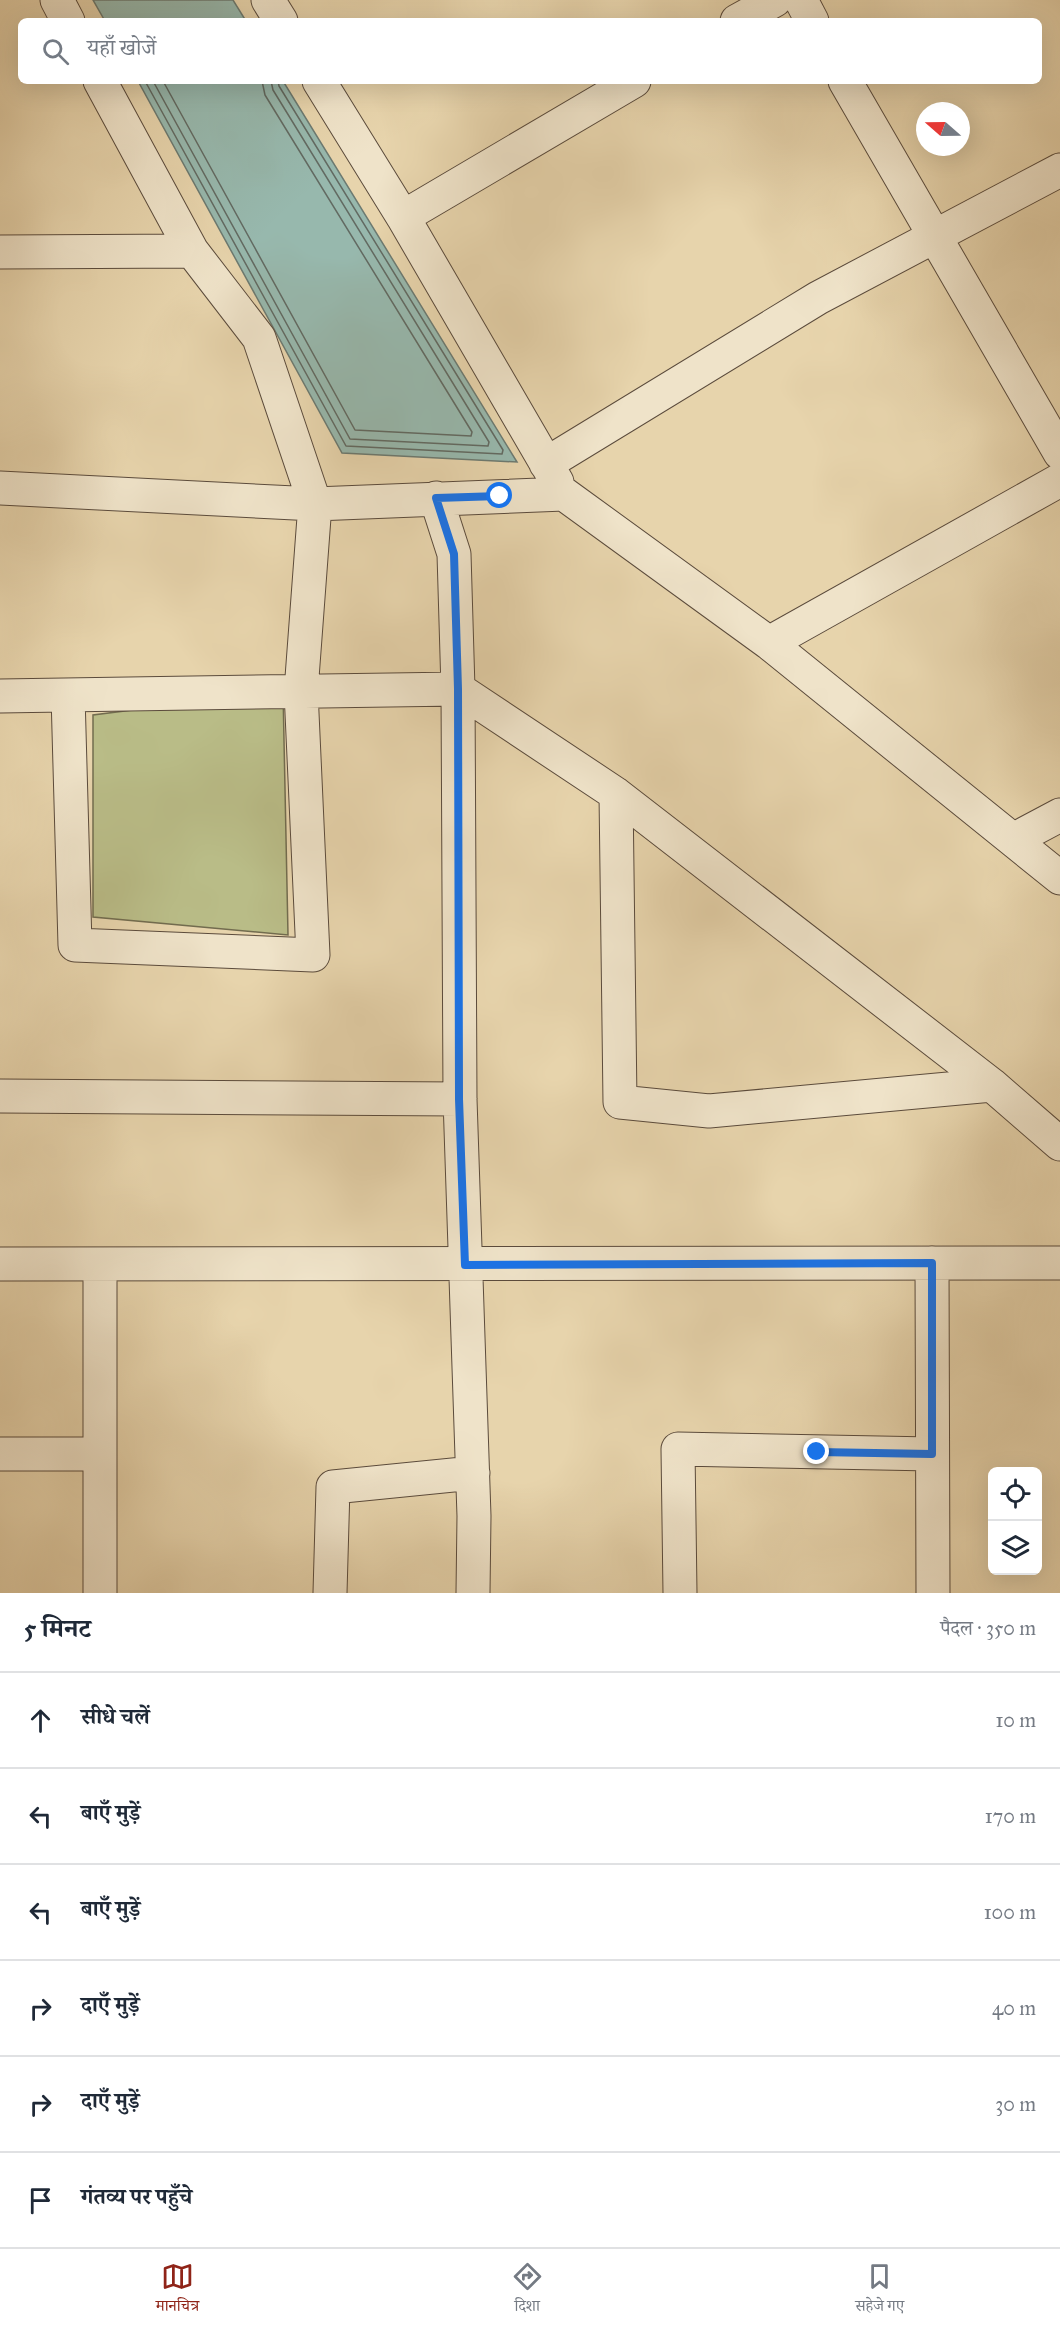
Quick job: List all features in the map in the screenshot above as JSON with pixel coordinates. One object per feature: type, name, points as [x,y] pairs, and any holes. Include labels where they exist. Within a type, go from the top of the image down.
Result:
[{"type":"street","points":[[57,0],[66,18]]},
{"type":"street","points":[[268,0],[280,18]]},
{"type":"street","points":[[742,18],[774,0]]},
{"type":"street","points":[[801,0],[810,18]]},
{"type":"street","points":[[68,695],[75,945],[313,955],[301,691],[315,504],[259,338],[192,251],[102,84]]},
{"type":"street","points":[[321,84],[403,217],[564,494],[769,643],[1060,878]]},
{"type":"street","points":[[403,217],[629,84]]},
{"type":"street","points":[[847,84],[1060,453]]},
{"type":"street","points":[[546,464],[818,298],[1060,170]]},
{"type":"street","points":[[0,252],[192,251]]},
{"type":"street","points":[[769,643],[1060,480]]},
{"type":"street","points":[[0,488],[315,504],[564,494]]},
{"type":"street","points":[[436,498],[454,554],[458,689],[459,1099],[474,1516],[473,1593]]},
{"type":"street","points":[[0,696],[458,689],[616,794],[992,1086],[1060,1144]]},
{"type":"street","points":[[616,794],[620,1102],[709,1111],[992,1086]]},
{"type":"street","points":[[1013,840],[1060,814]]},
{"type":"street","points":[[0,1096],[459,1099]]},
{"type":"street","points":[[932,1263],[933,1593]]},
{"type":"street","points":[[0,1264],[1060,1263]]},
{"type":"street","points":[[100,1264],[100,1593]]},
{"type":"street","points":[[680,1593],[678,1449],[932,1454]]},
{"type":"street","points":[[0,1454],[100,1454]]},
{"type":"street","points":[[330,1593],[333,1487],[472,1473]]},
{"type":"green space","points":[[283,691],[288,935],[93,917],[93,715]]},
{"type":"water","points":[[93,0],[233,0],[244,18],[103,18]]},
{"type":"water","points":[[140,84],[285,84],[517,462],[342,453]]},
{"type":"route","points":[[500,496],[436,498],[454,554],[458,689],[459,1099],[465,1265],[932,1263],[932,1454],[817,1452]]}]
